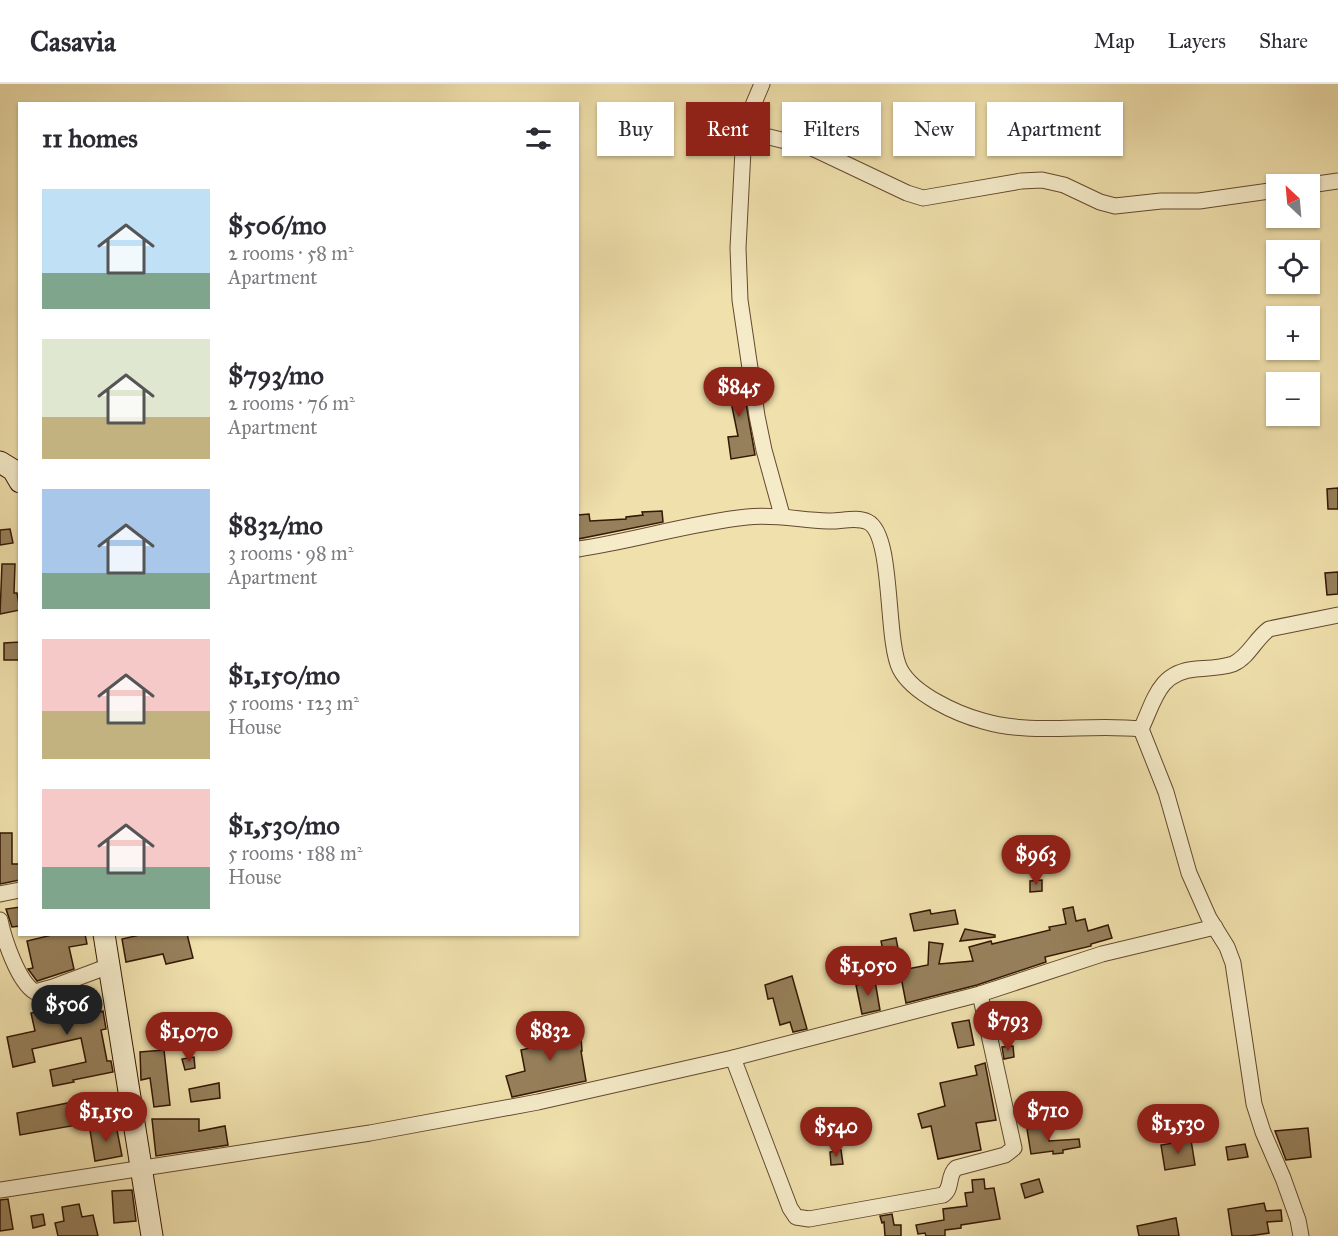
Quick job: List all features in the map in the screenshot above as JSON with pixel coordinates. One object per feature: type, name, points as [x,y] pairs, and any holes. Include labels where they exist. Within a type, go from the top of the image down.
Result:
[{"type":"street","points":[[754,102],[762,84]]},
{"type":"street","points":[[770,137],[810,147],[922,198],[1021,181],[1042,180],[1064,185],[1100,202],[1116,206],[1161,201],[1198,201],[1266,191]]},
{"type":"street","points":[[744,156],[738,248],[740,300],[762,438],[782,515]]},
{"type":"street","points":[[1320,184],[1338,181]]},
{"type":"street","points":[[0,462],[13,470],[18,479]]},
{"type":"street","points":[[579,549],[747,517],[782,515],[815,521],[860,519],[873,525],[878,532],[883,551],[896,657],[906,678],[919,690],[960,714],[985,722],[1025,727],[1120,726],[1141,729]]},
{"type":"street","points":[[1301,1236],[1283,1178],[1263,1132],[1254,1104],[1233,963],[1189,873],[1166,792],[1141,729],[1163,683],[1171,676],[1180,671],[1222,667],[1234,663],[1242,659],[1262,634],[1269,629],[1338,615]]},
{"type":"street","points":[[0,894],[18,890]]},
{"type":"street","points":[[0,920],[9,950],[27,984],[35,992],[109,966]]},
{"type":"street","points":[[0,1190],[370,1133],[538,1102],[733,1058],[980,994],[1102,954],[1215,927]]},
{"type":"street","points":[[104,936],[152,1236]]},
{"type":"street","points":[[733,1058],[790,1208],[796,1217],[809,1219],[943,1194],[949,1189],[951,1174],[956,1168],[1005,1155],[1014,1148],[980,994]]},
{"type":"building","points":[[740,369],[755,455],[731,459],[728,437],[738,436],[725,372]]},
{"type":"building","points":[[1338,488],[1338,509],[1328,509],[1327,489]]},
{"type":"building","points":[[662,511],[663,522],[579,539],[579,515],[589,514],[590,521],[626,519],[626,517],[643,515],[642,512]]},
{"type":"building","points":[[10,529],[13,543],[0,545],[0,530]]},
{"type":"building","points":[[2,564],[15,564],[14,593],[17,593],[18,610],[0,614]]},
{"type":"building","points":[[1338,572],[1338,594],[1327,595],[1325,573]]},
{"type":"building","points":[[18,642],[18,660],[4,660],[4,643]]},
{"type":"building","points":[[0,833],[12,833],[12,864],[18,864],[18,880],[0,884]]},
{"type":"building","points":[[1042,880],[1042,891],[1030,892],[1030,881]]},
{"type":"building","points":[[18,907],[18,926],[12,927],[6,909]]},
{"type":"building","points":[[1073,907],[1076,921],[1085,919],[1088,931],[1108,925],[1112,938],[1091,944],[1091,946],[1045,957],[1046,962],[977,985],[906,1003],[900,972],[876,977],[874,963],[885,961],[881,941],[896,938],[902,970],[928,965],[929,942],[943,944],[939,964],[973,961],[969,947],[991,941],[992,944],[1066,924],[1063,909]]},
{"type":"building","points":[[930,910],[931,914],[955,910],[958,924],[914,931],[910,914]]},
{"type":"building","points":[[965,929],[995,935],[995,937],[960,941]]},
{"type":"building","points":[[48,936],[85,936],[87,944],[69,947],[74,969],[37,981],[28,969],[33,968],[27,941]]},
{"type":"building","points":[[135,936],[188,936],[193,958],[166,964],[163,954],[126,962],[122,939]]},
{"type":"building","points":[[792,976],[807,1029],[793,1032],[790,1022],[780,1025],[773,998],[768,999],[765,985]]},
{"type":"building","points":[[875,981],[880,1010],[862,1014],[856,985]]},
{"type":"building","points":[[78,988],[79,994],[96,991],[106,1029],[101,1030],[107,1061],[111,1061],[113,1072],[53,1086],[50,1070],[86,1062],[81,1038],[32,1049],[35,1062],[13,1067],[7,1037],[35,1031],[31,1013],[50,1009],[48,999]]},
{"type":"building","points":[[969,1020],[974,1045],[958,1048],[952,1023]]},
{"type":"building","points":[[580,1024],[581,1051],[586,1081],[512,1097],[506,1076],[525,1071],[521,1050],[530,1048],[527,1034],[559,1029],[559,1026]]},
{"type":"building","points":[[1013,1046],[1014,1057],[1004,1059],[1002,1047]]},
{"type":"building","points":[[164,1050],[170,1105],[154,1107],[150,1078],[141,1080],[140,1052]]},
{"type":"building","points":[[194,1057],[195,1068],[185,1070],[182,1059]]},
{"type":"building","points":[[985,1063],[996,1120],[976,1123],[981,1150],[938,1159],[931,1126],[922,1128],[918,1114],[945,1106],[940,1083],[977,1075],[975,1066]]},
{"type":"building","points":[[219,1083],[220,1098],[191,1102],[189,1089]]},
{"type":"building","points":[[73,1102],[77,1125],[20,1135],[17,1113]]},
{"type":"building","points":[[152,1119],[199,1119],[199,1131],[225,1126],[228,1145],[156,1156]]},
{"type":"building","points":[[116,1125],[122,1156],[95,1161],[90,1130]]},
{"type":"building","points":[[1047,1126],[1049,1141],[1079,1139],[1080,1147],[1063,1150],[1063,1153],[1053,1154],[1053,1151],[1031,1154],[1027,1129]]},
{"type":"building","points":[[1308,1128],[1311,1157],[1286,1160],[1275,1131]]},
{"type":"building","points":[[1191,1140],[1195,1165],[1165,1170],[1161,1145]]},
{"type":"building","points":[[1245,1144],[1248,1157],[1228,1160],[1226,1147]]},
{"type":"building","points":[[841,1150],[843,1164],[831,1165],[830,1152]]},
{"type":"building","points":[[984,1179],[985,1189],[994,1188],[1000,1219],[961,1225],[961,1228],[945,1230],[945,1236],[918,1234],[916,1225],[944,1220],[943,1209],[967,1206],[965,1193],[973,1192],[972,1180]]},
{"type":"building","points":[[1039,1179],[1043,1192],[1025,1198],[1021,1184]]},
{"type":"building","points":[[132,1190],[136,1221],[114,1223],[112,1191]]},
{"type":"building","points":[[8,1199],[13,1229],[0,1231],[0,1200]]},
{"type":"building","points":[[1264,1203],[1266,1211],[1281,1210],[1282,1221],[1267,1222],[1269,1233],[1232,1236],[1228,1209]]},
{"type":"building","points":[[79,1204],[82,1217],[93,1215],[98,1236],[58,1236],[55,1223],[64,1221],[62,1207]]},
{"type":"building","points":[[43,1214],[45,1225],[33,1228],[31,1216]]},
{"type":"building","points":[[892,1214],[894,1225],[901,1225],[901,1236],[885,1236],[884,1222],[882,1223],[880,1216]]},
{"type":"building","points":[[1176,1218],[1179,1236],[1139,1236],[1137,1226]]}]
